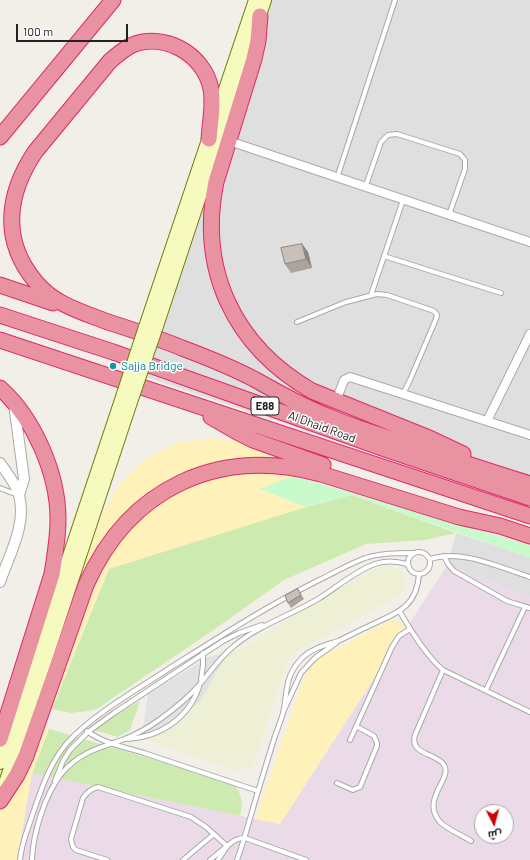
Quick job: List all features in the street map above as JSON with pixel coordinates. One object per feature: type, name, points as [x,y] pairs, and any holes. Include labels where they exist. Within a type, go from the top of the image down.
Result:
[{"type":"highway","points":[[0,137],[113,0]]},
{"type":"highway","points":[[260,16],[256,50],[216,182],[212,201],[211,219],[213,256],[223,290],[230,307],[242,328],[260,351],[271,362],[312,391],[429,438],[530,484]]},
{"type":"highway","points":[[73,309],[45,292],[35,281],[19,256],[14,241],[12,225],[14,194],[19,179],[35,152],[110,60],[131,46],[143,42],[155,41],[168,42],[178,47],[192,56],[203,69],[208,79],[212,94],[209,139]]},
{"type":"highway","points":[[0,285],[73,309],[221,364],[308,408],[342,422],[530,484]]},
{"type":"highway","name":"Al Dhaid Road","points":[[0,315],[113,352],[385,449],[530,498]]},
{"type":"highway","name":"Al Dhaid Road","points":[[0,340],[530,516]]},
{"type":"highway","points":[[0,388],[21,412],[36,436],[48,462],[55,489],[58,518],[57,546],[52,574],[0,739]]},
{"type":"highway","points":[[190,403],[237,432],[253,440],[387,488],[453,508],[530,536]]},
{"type":"highway","points":[[0,801],[17,775],[26,756],[86,585],[94,567],[114,535],[127,521],[141,508],[172,487],[196,477],[226,468],[264,464],[283,466],[321,474],[459,517],[500,526]]},
{"type":"main road","points":[[151,328],[190,191],[209,139],[255,0]]},
{"type":"main road","points":[[0,763],[265,0]]},
{"type":"main road","points":[[0,796],[123,410]]},
{"type":"street","points":[[229,141],[449,216],[529,239]]},
{"type":"street","points":[[487,421],[530,334]]},
{"type":"street","points":[[336,401],[342,383],[350,377],[530,434]]},
{"type":"street","points":[[14,404],[24,479],[19,495]]},
{"type":"street","points":[[0,463],[19,495],[21,506],[19,529],[0,582]]},
{"type":"lane","points":[[337,178],[395,0]]},
{"type":"lane","points":[[365,188],[381,142],[388,135],[397,134],[460,154],[465,160],[465,168],[449,216]]},
{"type":"lane","points":[[371,295],[403,200]]},
{"type":"lane","points":[[384,256],[501,293]]},
{"type":"lane","points":[[298,322],[346,302],[371,295],[386,295],[432,310],[437,315],[402,394]]},
{"type":"lane","points":[[0,488],[19,495]]},
{"type":"lane","points":[[20,860],[26,835],[49,771],[60,751],[73,736],[83,728],[124,698],[270,605],[353,563],[377,555],[421,552],[430,559]]},
{"type":"lane","points":[[413,553],[410,556],[408,564],[411,572],[419,574],[423,573],[429,568],[430,559]]},
{"type":"lane","points":[[430,559],[444,556],[466,557],[530,577]]},
{"type":"lane","points":[[444,556],[454,571],[507,601],[528,607],[486,690]]},
{"type":"lane","points":[[54,785],[67,768],[84,754],[96,748],[123,739],[159,720],[200,684],[214,666],[234,646],[246,637],[319,598],[373,565],[389,561],[408,564]]},
{"type":"lane","points":[[237,860],[283,712],[288,681],[297,663],[313,650],[338,641],[400,612],[414,596],[417,589],[419,574]]},
{"type":"lane","points":[[400,612],[410,629],[434,661],[443,670],[530,712]]},
{"type":"lane","points":[[32,860],[32,850],[38,823],[63,761],[74,745],[88,732],[114,713],[223,641],[238,633],[270,623]]},
{"type":"lane","points":[[350,740],[392,647],[399,636],[410,629]]},
{"type":"lane","points":[[283,712],[296,682],[305,669],[316,658],[338,641]]},
{"type":"lane","points":[[123,739],[141,738],[163,730],[175,722],[188,709],[200,684],[203,665],[202,648]]},
{"type":"lane","points":[[443,670],[415,735],[414,742],[417,748],[442,762],[446,768],[445,775],[435,798],[434,810],[437,816],[445,826],[472,841]]},
{"type":"lane","points":[[337,783],[353,790],[360,787],[375,751],[377,743],[374,736],[356,726]]},
{"type":"lane","points":[[83,728],[102,740],[110,743],[258,791]]},
{"type":"lane","points":[[107,860],[76,850],[71,843],[71,835],[83,798],[86,792],[98,787],[183,814],[198,822],[227,846]]},
{"type":"lane","points":[[183,860],[214,834]]},
{"type":"lane","points":[[210,860],[236,840],[245,838],[306,860]]},
{"type":"lane","points":[[218,860],[227,846]]},
{"type":"shaded area","points":[[261,0],[530,0],[530,506],[137,374]]},
{"type":"shaded area","points":[[456,533],[530,557],[530,598],[448,564]]},
{"type":"shaded area","points":[[448,564],[530,598],[530,860],[17,860],[32,773],[280,824]]},
{"type":"shaded area","points":[[227,654],[201,700],[170,729],[143,739],[143,727],[148,694],[210,656]]},
{"type":"green space","points":[[293,476],[530,545],[530,558],[352,495],[306,507],[259,489]]},
{"type":"green space","points":[[352,495],[456,533],[425,540],[366,544],[284,580],[212,631],[95,710],[71,713],[52,709],[104,561]]},
{"type":"green space","points":[[390,565],[403,572],[407,582],[401,595],[299,650],[289,658],[257,756],[251,767],[240,771],[143,739],[170,729],[227,654],[243,648],[300,611],[376,568]]},
{"type":"green space","points":[[140,701],[130,730],[117,737],[91,729]]},
{"type":"green space","points":[[49,729],[234,783],[241,799],[242,807],[240,816],[32,773]]},
{"type":"sand","points":[[212,438],[257,445],[293,476],[260,489],[306,507],[109,569],[52,709],[41,698],[70,570],[93,540],[103,513],[119,484],[145,459],[175,443]]},
{"type":"sand","points":[[393,619],[406,628],[280,824],[255,819],[309,663]]},
{"type":"sand","points":[[29,725],[49,729],[32,773],[17,860],[0,860],[0,757]]},
{"type":"building","points":[[302,244],[306,259],[285,264],[281,248]]},
{"type":"building","points":[[298,589],[301,595],[288,603],[285,596]]},
{"type":"place","name":"Sajja Bridge","points":[[113,366]]}]
